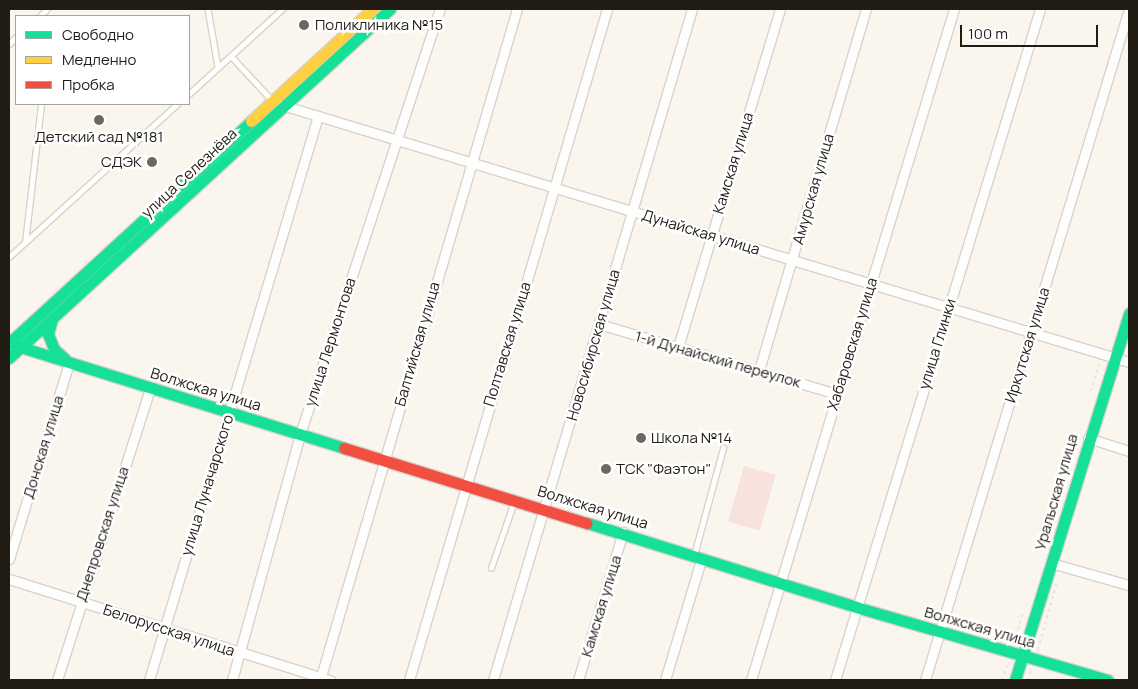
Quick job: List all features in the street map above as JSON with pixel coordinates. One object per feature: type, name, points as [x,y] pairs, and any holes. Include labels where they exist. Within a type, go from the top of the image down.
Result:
[{"type":"main road","name":"улица Селезнёва","points":[[9,358],[52,320],[373,9]]},
{"type":"main road","name":"улица Селезнёва","points":[[9,343],[278,103],[390,9]]},
{"type":"main road","name":"Уральская улица","points":[[1015,680],[1088,438],[1129,313]]},
{"type":"main road","points":[[52,320],[48,334],[54,349],[69,363]]},
{"type":"main road","name":"Волжская улица","points":[[9,343],[384,460],[546,508],[856,606],[1108,680]]},
{"type":"street","name":"улица Лермонтова","points":[[232,680],[300,434],[440,9]]},
{"type":"street","name":"Балтийская улица","points":[[320,679],[470,162],[517,9]]},
{"type":"street","name":"Полтавская улица","points":[[409,680],[607,9]]},
{"type":"street","name":"Новосибирская улица","points":[[493,680],[546,508],[692,9]]},
{"type":"street","name":"Камская улица","points":[[678,347],[780,9]]},
{"type":"street","name":"Амурская улица","points":[[759,370],[866,9]]},
{"type":"street","name":"Хабаровская улица","points":[[751,680],[954,9]]},
{"type":"street","name":"улица Глинки","points":[[835,680],[856,606],[1040,9]]},
{"type":"street","name":"Иркутская улица","points":[[925,680],[1129,9]]},
{"type":"street","name":"Дунайская улица","points":[[278,103],[1129,362]]},
{"type":"street","name":"улица Луначарского","points":[[149,680],[318,116]]},
{"type":"street","name":"1-й Дунайский переулок","points":[[599,324],[837,394]]},
{"type":"street","name":"Донская улица","points":[[9,559],[69,363]]},
{"type":"street","name":"Днепровская улица","points":[[57,680],[80,601],[150,388]]},
{"type":"street","points":[[1088,438],[1129,451]]},
{"type":"street","name":"Камская улица","points":[[578,680],[623,532]]},
{"type":"street","points":[[665,680],[698,556]]},
{"type":"street","points":[[1051,563],[1129,586]]},
{"type":"street","name":"Белорусская улица","points":[[9,579],[241,652],[320,679],[330,680]]},
{"type":"lane","points":[[208,9],[218,67]]},
{"type":"lane","points":[[271,9],[272,17]]},
{"type":"lane","points":[[190,93],[282,9]]},
{"type":"lane","points":[[231,56],[278,103]]},
{"type":"lane","points":[[25,243],[41,105]]},
{"type":"lane","points":[[9,257],[176,105]]},
{"type":"lane","points":[[698,556],[723,448]]},
{"type":"lane","points":[[491,568],[516,499]]},
{"type":"shaded area","points":[[744,466],[776,475],[760,531],[728,522]]},
{"type":"traffic: fast","points":[[9,358],[390,9]]},
{"type":"traffic: fast","points":[[9,343],[251,121]]},
{"type":"traffic: fast","points":[[1015,680],[1129,313]]},
{"type":"traffic: fast","points":[[52,319],[48,334],[54,349],[65,359]]},
{"type":"traffic: fast","points":[[14,345],[344,448]]},
{"type":"traffic: fast","points":[[587,523],[856,607],[1108,680]]},
{"type":"traffic: slow","points":[[251,121],[373,9]]},
{"type":"traffic: jam","points":[[344,448],[587,523]]},
{"type":"place","name":"Поликлиника №15","points":[[304,25]]},
{"type":"place","name":"Детский сад №181","points":[[99,120]]},
{"type":"place","name":"СДЭК","points":[[152,162]]},
{"type":"place","name":"Школа №14","points":[[641,438]]},
{"type":"place","name":"ТСК \"Фаэтон\"","points":[[606,469]]}]
